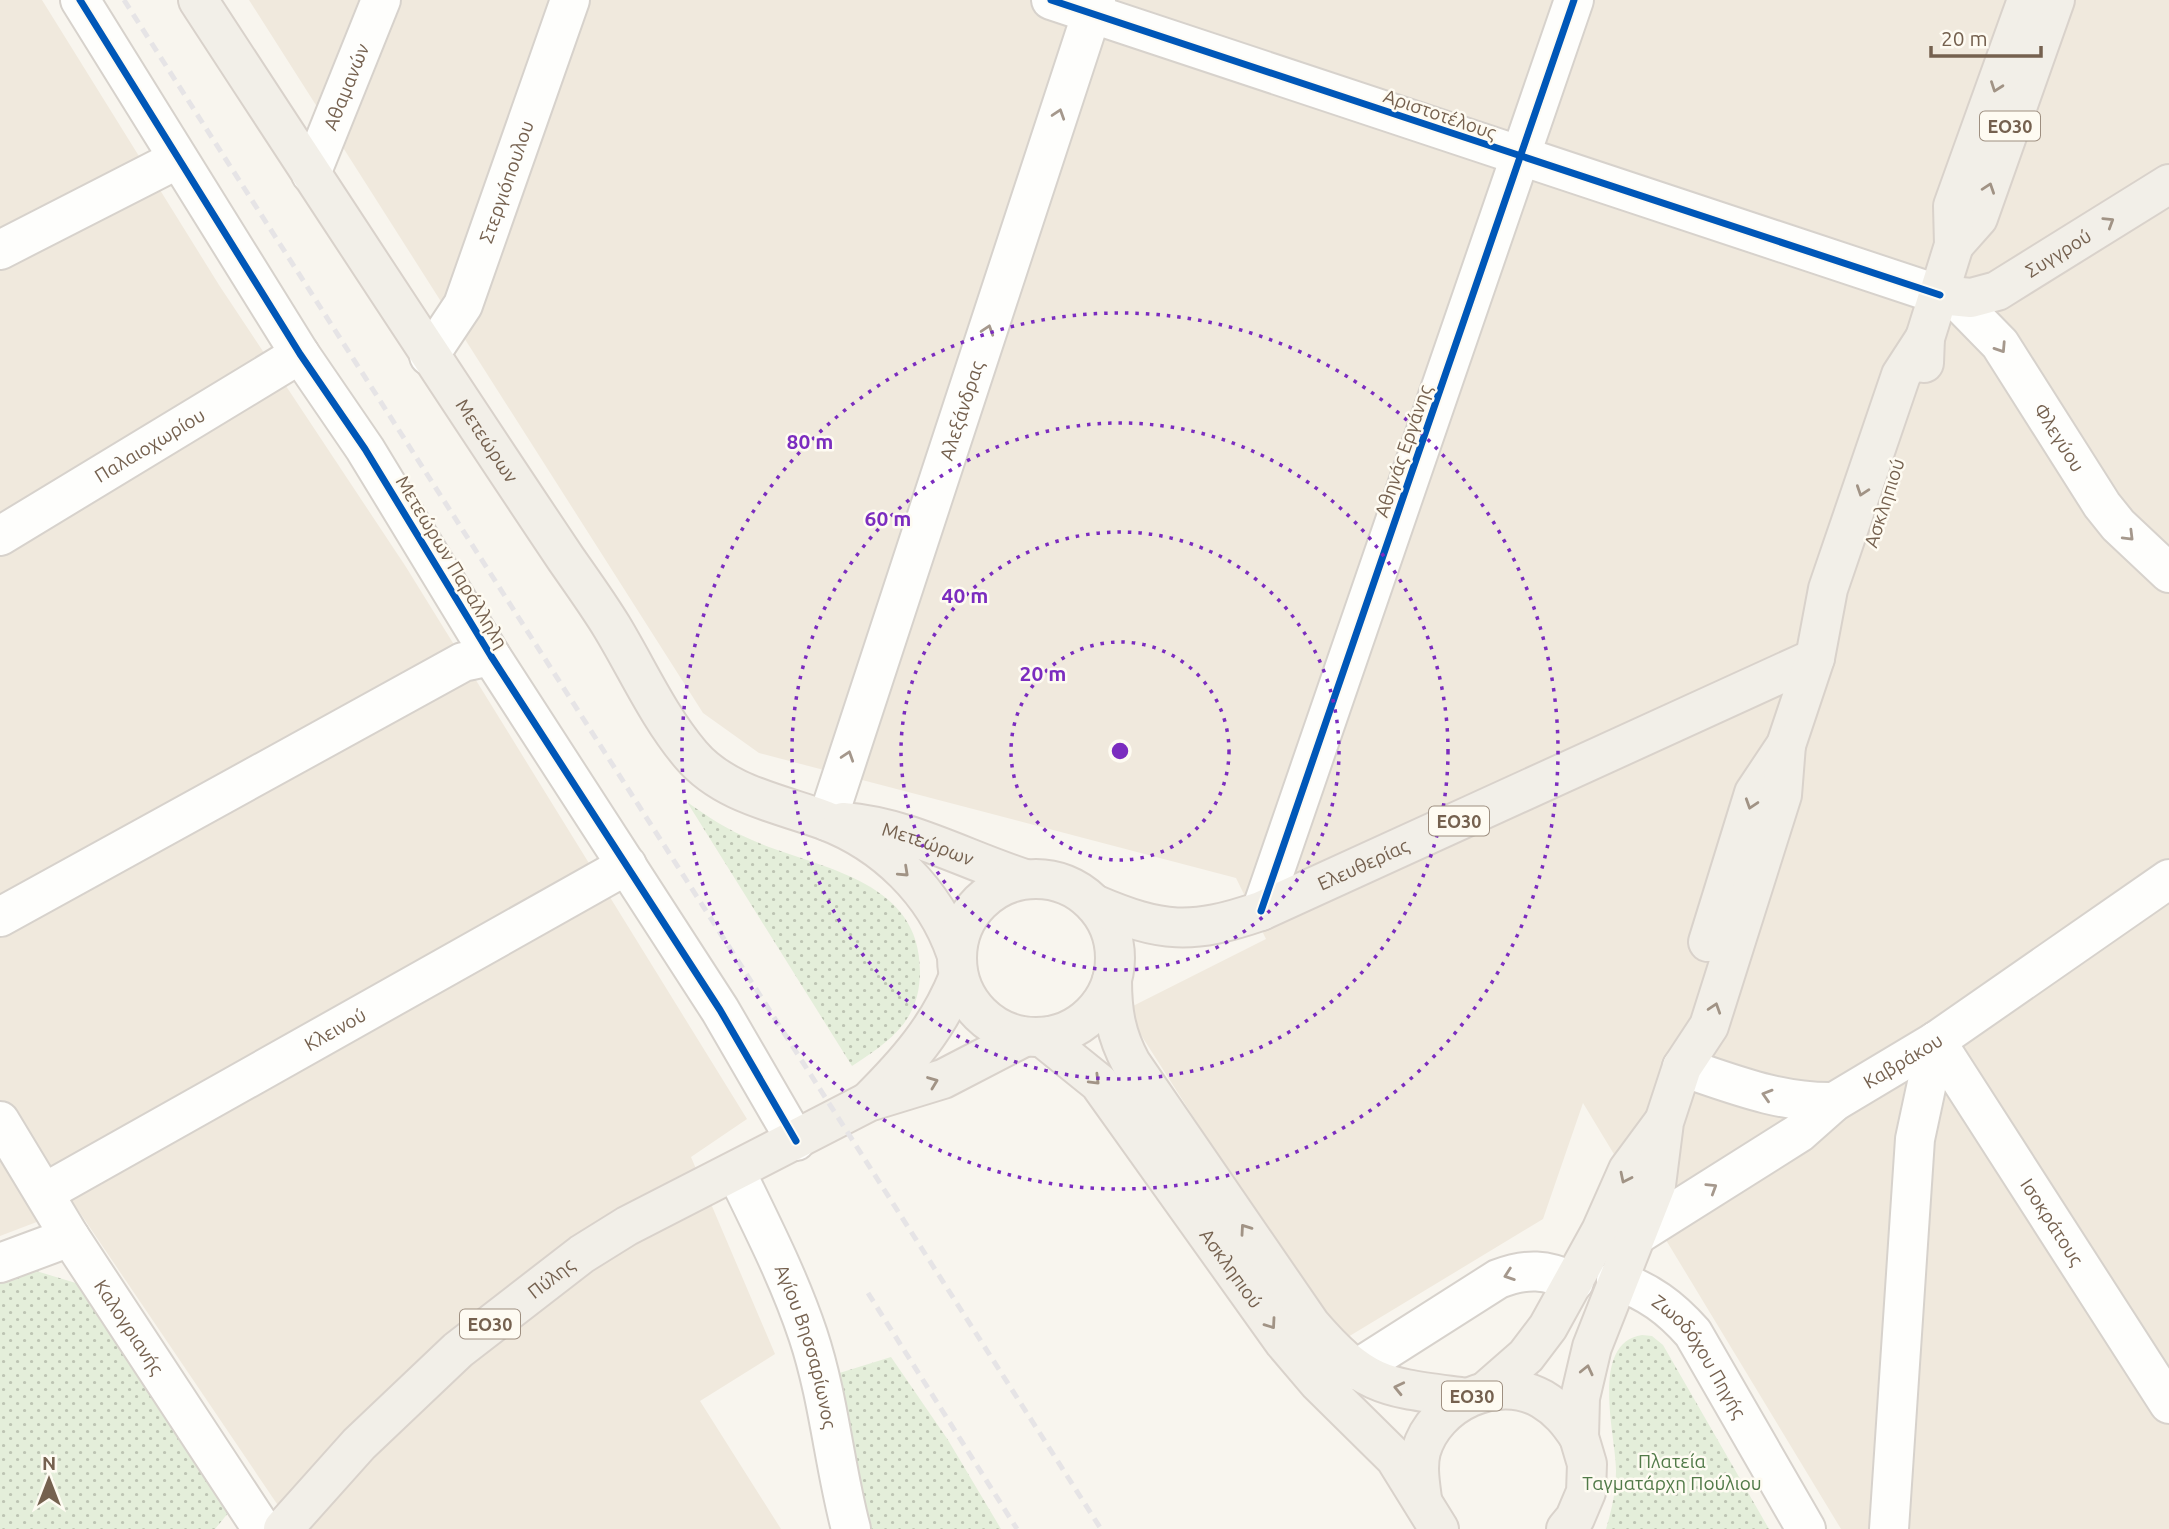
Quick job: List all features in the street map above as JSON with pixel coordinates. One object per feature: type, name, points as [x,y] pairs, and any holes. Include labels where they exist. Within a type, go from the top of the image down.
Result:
[{"type":"main road","name":"Μετεώρων","points":[[198,0],[429,356],[611,626],[680,743],[713,774],[740,790],[827,821],[869,844],[926,893],[946,924],[957,966]]},
{"type":"main road","name":"Ασκληπιού","points":[[1566,1529],[1575,1518],[1586,1492],[1587,1464],[1579,1437],[1580,1398],[1592,1347],[1616,1280],[1656,1185],[1664,1122],[1682,1067],[1685,1017],[1754,793],[1786,746],[1815,658],[1854,597],[1923,381],[1925,338],[1948,296],[1954,245],[1953,206],[2027,0]]},
{"type":"main road","name":"Ασκληπιού","points":[[1954,245],[1978,218],[2055,0]]},
{"type":"main road","name":"Συγγρού","points":[[1948,296],[1983,297],[2013,283],[2169,184]]},
{"type":"main road","name":"Ελευθερίας","points":[[1094,904],[1133,920],[1164,928],[1198,928],[1261,911],[1815,658]]},
{"type":"main road","name":"Μετεώρων","points":[[827,821],[873,824],[917,836],[1025,879]]},
{"type":"main road","name":"Ελευθερίας","points":[[796,1140],[867,1102],[943,1079],[1033,1037],[1065,1032],[1086,1020],[1102,1002],[1112,980],[1115,960],[1113,940],[1106,920],[1094,904],[1079,891],[1062,883],[1025,879],[999,888],[977,904],[962,927],[957,966],[945,1011],[927,1037],[867,1102]]},
{"type":"main road","name":"ΕΟ30","points":[[957,966],[967,1000],[982,1018],[1002,1030],[1033,1037]]},
{"type":"main road","name":"Ασκληπιού","points":[[1112,980],[1112,1014],[1118,1039],[1131,1063],[1311,1325],[1356,1370],[1374,1382],[1406,1390],[1476,1395],[1514,1390],[1541,1398],[1563,1415],[1579,1437]]},
{"type":"main road","name":"Ασκληπιού","points":[[1033,1037],[1098,1083],[1284,1342],[1318,1382],[1395,1458],[1431,1514]]},
{"type":"main road","name":"Ασκληπιού","points":[[1431,1514],[1419,1475],[1421,1452],[1431,1430],[1446,1412],[1476,1395],[1526,1356],[1574,1282],[1628,1170],[1664,1122]]},
{"type":"main road","name":"Πύλης","points":[[283,1529],[359,1444],[458,1350],[500,1316],[582,1254],[627,1226],[796,1140]]},
{"type":"street","name":"Μετεώρων Παράλληλη","points":[[80,0],[300,354],[402,508],[491,656],[720,1010],[796,1140]]},
{"type":"street","name":"Αθαμανών","points":[[311,174],[381,0]]},
{"type":"street","name":"Στεργιόπουλου","points":[[429,356],[463,306],[570,0]]},
{"type":"street","name":"Αριστοτέλους","points":[[1051,0],[1094,7],[1521,158],[1948,296]]},
{"type":"street","name":"Αθηνάς Εργάνης","points":[[1261,911],[1574,0]]},
{"type":"street","name":"Αλεξάνδρας","points":[[827,821],[1094,7]]},
{"type":"street","points":[[0,250],[178,159]]},
{"type":"street","name":"Φλεγύου","points":[[1948,296],[2000,344],[2102,505],[2118,526],[2169,573]]},
{"type":"street","name":"Παλαιοχωρίου","points":[[0,536],[300,354]]},
{"type":"street","points":[[0,917],[463,662],[491,656]]},
{"type":"street","name":"Κλεινού","points":[[44,1193],[627,865]]},
{"type":"street","name":"Καβράκου","points":[[1634,1237],[1799,1133],[1834,1102],[1936,1041],[2169,879]]},
{"type":"street","points":[[1889,1529],[1915,1139],[1936,1041]]},
{"type":"street","name":"Ισοκράτους","points":[[1936,1041],[2169,1404]]},
{"type":"street","points":[[1682,1067],[1774,1098],[1802,1102],[1834,1102]]},
{"type":"street","name":"Καλογριανής","points":[[0,1121],[70,1237],[262,1529]]},
{"type":"street","name":"Αγίου Βησσαρίωνος","points":[[736,1172],[784,1272],[808,1335],[825,1394],[851,1529]]},
{"type":"street","points":[[0,1263],[70,1237]]},
{"type":"street","points":[[1356,1370],[1498,1279],[1519,1271],[1538,1269],[1574,1282]]},
{"type":"street","name":"Ζωοδόχου Πηγής","points":[[1616,1280],[1644,1291],[1672,1309],[1693,1333],[1805,1529]]},
{"type":"shaded area","points":[[0,0],[42,0],[219,285],[406,567],[747,1119],[691,1157],[775,1354],[700,1401],[781,1529],[294,1529],[76,1207],[0,1236]]},
{"type":"shaded area","points":[[249,0],[2169,0],[2169,1529],[1841,1529],[1583,1103],[1543,1219],[1338,1343],[1125,1010],[1266,939],[1236,878],[759,753],[703,713]]},
{"type":"green space","points":[[687,802],[743,836],[861,882],[884,896],[903,915],[915,940],[920,971],[919,988],[909,1016],[879,1048],[852,1066]]},
{"type":"green space","points":[[33,1270],[79,1284],[229,1512],[215,1529],[0,1529],[0,1282]]},
{"type":"green space","name":"Πλατεία Ταγματάρχη Πούλιου","points":[[1642,1335],[1652,1336],[1663,1345],[1769,1529],[1606,1529],[1616,1478],[1610,1414],[1610,1372],[1616,1355],[1626,1342]]},
{"type":"green space","points":[[891,1357],[948,1440],[1001,1529],[869,1529],[833,1375]]},
{"type":"railway","points":[[124,0],[1101,1529]]},
{"type":"railway","points":[[868,1293],[1017,1529]]},
{"type":"cycle path","points":[[80,0],[300,354],[365,449],[491,656],[720,1010],[796,1141]]},
{"type":"cycle path","points":[[1051,0],[1940,295]]},
{"type":"cycle path","points":[[1261,911],[1574,0]]}]
